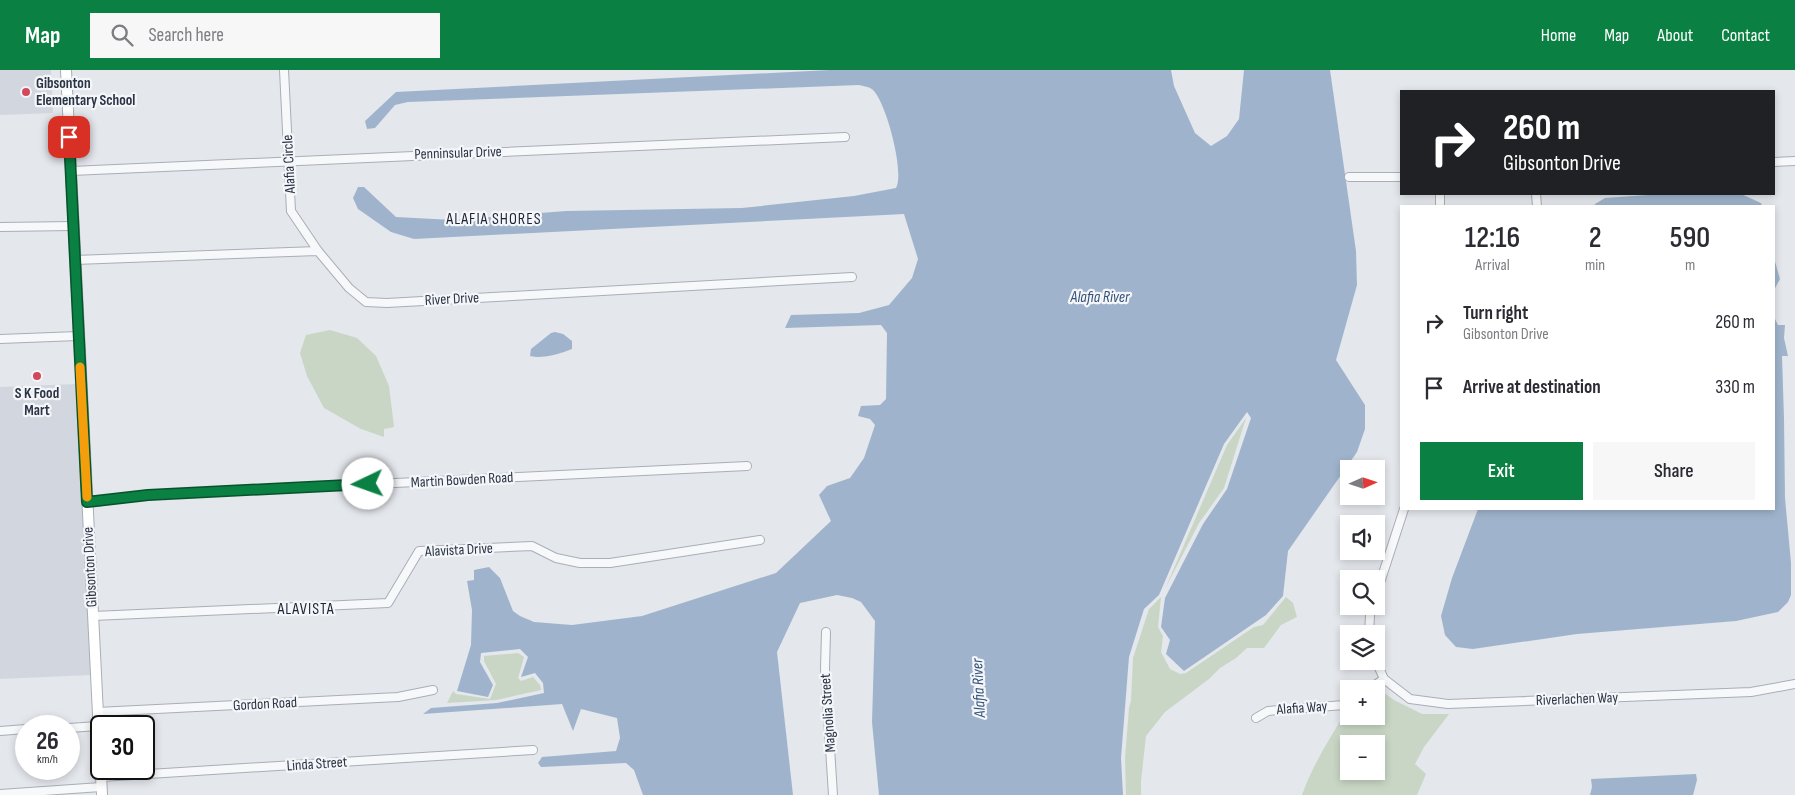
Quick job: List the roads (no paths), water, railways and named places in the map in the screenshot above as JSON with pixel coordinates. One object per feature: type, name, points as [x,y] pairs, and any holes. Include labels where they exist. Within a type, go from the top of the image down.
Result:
[{"type":"main road","name":"Gibsonton Drive","points":[[66,70],[98,712]]},
{"type":"street","name":"Alafia Circle","points":[[284,70],[291,211],[318,251]]},
{"type":"street","name":"Penninsular Drive","points":[[71,171],[845,137]]},
{"type":"street","points":[[1775,162],[1795,162]]},
{"type":"street","points":[[1349,177],[1400,177]]},
{"type":"street","points":[[0,227],[73,226]]},
{"type":"street","points":[[75,260],[318,251]]},
{"type":"street","name":"River Drive","points":[[318,251],[349,288],[366,302],[407,302],[852,277]]},
{"type":"street","points":[[0,339],[78,336]]},
{"type":"street","name":"Martin Bowden Road","points":[[87,502],[148,495],[747,466]]},
{"type":"street","points":[[1384,570],[1404,510]]},
{"type":"street","name":"Alavista Drive","points":[[93,616],[388,603],[418,551],[532,546],[556,558],[580,564],[610,563],[760,540]]},
{"type":"street","name":"Magnolia Street","points":[[826,632],[825,669],[833,795]]},
{"type":"street","name":"Riverlachen Way","points":[[1380,670],[1384,679],[1410,699],[1448,704],[1752,692],[1795,684]]},
{"type":"street","name":"Gordon Road","points":[[98,712],[398,697],[433,690]]},
{"type":"street","name":"Alafia Way","points":[[1256,718],[1268,710],[1340,705]]},
{"type":"street","points":[[0,731],[15,730]]},
{"type":"street","name":"Linda Street","points":[[0,794],[533,750]]},
{"type":"water","name":"Alafia River","points":[[830,70],[1171,70],[1174,86],[1195,133],[1211,146],[1227,136],[1239,119],[1244,70],[1330,70],[1356,251],[1357,285],[1336,360],[1365,405],[1365,429],[1357,452],[1351,460],[1340,460],[1340,476],[1288,551],[1283,596],[1266,615],[1184,671],[1166,654],[1170,640],[1161,627],[1165,598],[1203,524],[1227,489],[1251,418],[1247,412],[1224,444],[1159,595],[1144,609],[1129,657],[1121,758],[1123,795],[879,795],[872,722],[875,621],[861,602],[837,595],[800,603],[777,652],[793,795],[643,795],[634,770],[626,763],[541,767],[538,763],[542,757],[616,751],[620,738],[617,718],[581,709],[573,731],[562,704],[423,714],[431,708],[497,703],[544,693],[543,683],[535,673],[521,677],[528,657],[520,649],[481,653],[480,662],[493,685],[488,697],[457,691],[471,645],[472,610],[467,581],[474,580],[474,570],[489,567],[500,578],[513,611],[520,616],[534,622],[572,625],[642,616],[776,573],[831,521],[819,495],[827,486],[850,478],[864,458],[875,425],[870,419],[858,416],[861,406],[880,405],[886,399],[887,333],[881,325],[785,328],[791,315],[859,313],[889,305],[912,278],[918,259],[904,214],[414,239],[391,232],[358,209],[353,198],[358,187],[364,187],[396,217],[453,220],[566,211],[742,208],[854,196],[896,188],[898,168],[893,138],[878,97],[872,89],[859,85],[408,102],[395,105],[375,128],[367,129],[365,121],[396,92]]},
{"type":"water","points":[[1648,195],[1743,195],[1762,205],[1594,205],[1605,198]]},
{"type":"water","points":[[1775,262],[1780,279],[1775,288]]},
{"type":"water","points":[[1775,319],[1778,325],[1785,325],[1784,338],[1788,356],[1782,356],[1785,498],[1791,563],[1791,595],[1788,602],[1778,612],[1736,621],[1577,634],[1473,649],[1456,647],[1445,635],[1441,616],[1452,578],[1478,510],[1775,510]]},
{"type":"water","points":[[555,332],[563,334],[572,341],[572,349],[546,356],[530,356],[531,349]]},
{"type":"water","points":[[1696,774],[1697,780],[1693,795],[1590,795],[1591,779]]},
{"type":"place","name":"Gibsonton Elementary School","points":[[26,92]]},
{"type":"place","name":"S K Food Mart","points":[[37,376]]},
{"type":"district","name":"ALAFIA SHORES","points":[[494,219]]},
{"type":"district","name":"ALAVISTA","points":[[306,609]]}]
